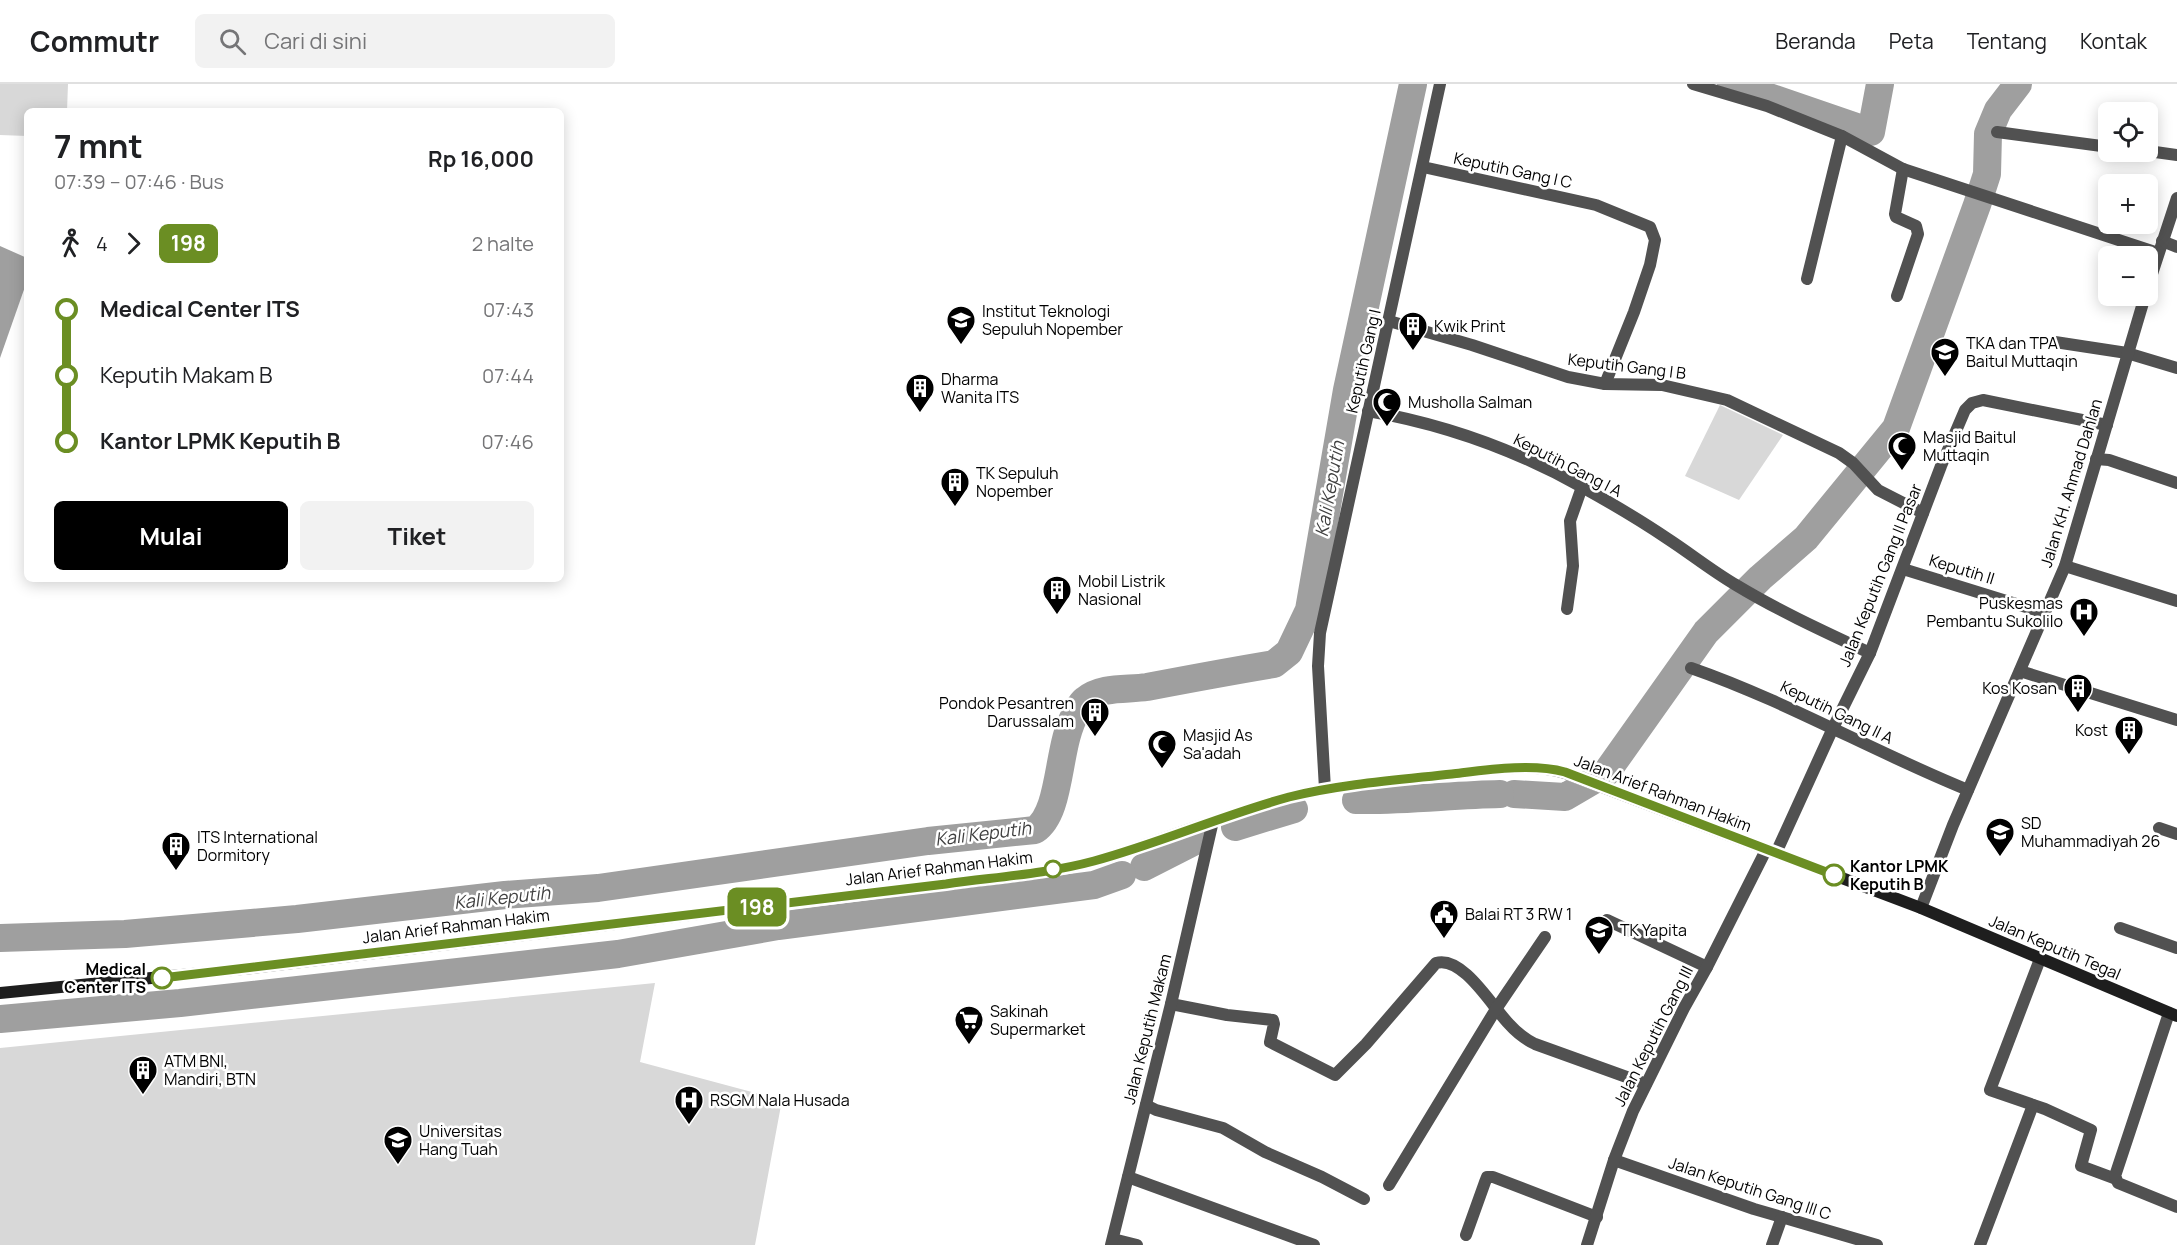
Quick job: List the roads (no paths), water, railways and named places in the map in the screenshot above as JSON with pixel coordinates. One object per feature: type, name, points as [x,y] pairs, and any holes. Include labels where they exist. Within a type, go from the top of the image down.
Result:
[{"type":"main road","name":"Jalan Arief Rahman Hakim","points":[[0,993],[262,967],[1036,872],[1082,864],[1124,852],[1213,821],[1287,798],[1326,789],[1483,771],[1536,768],[1565,772],[1921,908]]},
{"type":"main road","name":"Jalan Keputih Tegal","points":[[1921,908],[2173,1014]]},
{"type":"street","name":"Keputih Gang I","points":[[1326,789],[1318,652],[1322,623],[1440,84]]},
{"type":"street","points":[[1693,84],[1767,106],[1842,136],[1903,169],[2160,247],[2177,247]]},
{"type":"street","points":[[1997,132],[2098,146]]},
{"type":"street","points":[[1807,279],[1842,136]]},
{"type":"street","points":[[2158,153],[2177,155]]},
{"type":"street","name":"Keputih Gang I C","points":[[1423,167],[1596,205],[1647,224],[1654,232],[1655,240],[1650,265],[1605,384]]},
{"type":"street","points":[[1897,296],[1918,234],[1916,226],[1896,217],[1895,214],[1903,169]]},
{"type":"street","points":[[2158,254],[2177,198]]},
{"type":"street","name":"Jalan KH. Ahmad Dahlan","points":[[1921,908],[1968,790],[2065,566],[2142,306]]},
{"type":"street","name":"Keputih Gang I B","points":[[1389,321],[1472,345],[1568,377],[1605,384],[1662,385],[1727,400],[1839,453],[1854,463],[1871,485],[1923,513]]},
{"type":"street","points":[[2055,342],[2127,353],[2177,368]]},
{"type":"street","name":"Jalan Keputih Gang II Pasar","points":[[1771,852],[1870,653],[1961,416],[1972,403],[1983,400],[2107,426]]},
{"type":"street","name":"Keputih Gang I A","points":[[1368,411],[1397,416],[1477,439],[1528,459],[1582,486],[1753,595],[1870,653]]},
{"type":"street","points":[[2096,459],[2109,460],[2177,483]]},
{"type":"street","points":[[1567,609],[1573,566],[1570,521],[1582,486]]},
{"type":"street","points":[[2065,566],[2177,601]]},
{"type":"street","name":"Keputih II","points":[[1903,568],[2045,613]]},
{"type":"street","name":"Keputih Gang II A","points":[[1690,668],[1748,689],[1926,773],[1968,790]]},
{"type":"street","points":[[2020,671],[2177,720]]},
{"type":"street","name":"Jalan Keputih Makam","points":[[1112,1242],[1171,1004],[1213,821]]},
{"type":"street","points":[[2160,828],[2177,834]]},
{"type":"street","name":"Jalan Keputih Gang III","points":[[1587,1245],[1614,1160],[1646,1084],[1684,1008],[1771,852]]},
{"type":"street","points":[[1606,920],[1707,968]]},
{"type":"street","points":[[2120,928],[2177,948]]},
{"type":"street","points":[[1389,1185],[1496,1009],[1545,937]]},
{"type":"street","points":[[2040,959],[1990,1089],[2091,1130],[2081,1166],[2116,1179]]},
{"type":"street","points":[[1171,1004],[1227,1015],[1273,1020],[1269,1040],[1332,1074],[1337,1074],[1438,962],[1450,964],[1473,981],[1509,1024],[1529,1041],[1646,1084]]},
{"type":"street","points":[[2173,1014],[2115,1172],[2118,1183],[2177,1207]]},
{"type":"street","points":[[1146,1105],[1156,1110],[1223,1128],[1265,1152],[1322,1177],[1364,1200]]},
{"type":"street","points":[[1980,1245],[2033,1105]]},
{"type":"street","name":"Jalan Keputih Gang III C","points":[[1614,1160],[1782,1217],[1877,1245]]},
{"type":"street","points":[[1466,1235],[1485,1182],[1487,1178],[1493,1177],[1597,1217]]},
{"type":"street","points":[[1128,1178],[1314,1245]]},
{"type":"street","points":[[1772,1245],[1782,1217]]},
{"type":"street","points":[[1112,1242],[1137,1245]]},
{"type":"waterway","name":"Kali Keputih","points":[[0,938],[125,934],[297,919],[505,895],[598,888],[928,841],[1035,830],[1044,821],[1050,808],[1070,725],[1085,700],[1099,692],[1147,687],[1274,664],[1289,652],[1309,610],[1347,390],[1413,84]]},
{"type":"waterway","name":"Kali Keputih","points":[[1731,84],[1871,132],[1880,84]]},
{"type":"waterway","points":[[1514,794],[1565,797],[1606,773],[1706,632],[1760,578],[1806,538],[1896,428],[1987,174],[1988,134],[1998,110],[2018,84]]},
{"type":"waterway","points":[[1356,800],[1500,794]]},
{"type":"waterway","points":[[1235,827],[1294,809]]},
{"type":"waterway","points":[[1144,867],[1199,839]]},
{"type":"waterway","name":"Kali Keputih","points":[[0,1019],[180,1003],[618,954],[778,926],[1094,885],[1122,875]]},
{"type":"place","name":"Institut Teknologi Sepuluh Nopember","points":[[961,346]]},
{"type":"place","name":"Kwik Print","points":[[1413,352]]},
{"type":"place","name":"TKA dan TPA Baitul Muttaqin","points":[[1945,378]]},
{"type":"place","name":"Dharma Wanita ITS","points":[[920,414]]},
{"type":"place","name":"Musholla Salman","points":[[1387,428]]},
{"type":"place","name":"Masjid Baitul Muttaqin","points":[[1902,472]]},
{"type":"place","name":"TK Sepuluh Nopember","points":[[955,508]]},
{"type":"place","name":"Mobil Listrik Nasional","points":[[1057,616]]},
{"type":"place","name":"Puskesmas Pembantu Sukolilo","points":[[2084,638]]},
{"type":"place","name":"Kos Kosan","points":[[2078,714]]},
{"type":"place","name":"Pondok Pesantren Darussalam","points":[[1095,738]]},
{"type":"place","name":"Kost","points":[[2129,756]]},
{"type":"place","name":"Masjid As Sa'adah","points":[[1162,770]]},
{"type":"place","name":"SD Muhammadiyah 26","points":[[2000,858]]},
{"type":"place","name":"ITS International Dormitory","points":[[176,872]]},
{"type":"place","name":"Kantor LPMK Keputih B","points":[[1834,875]]},
{"type":"place","name":"Balai RT 3 RW 1","points":[[1444,940]]},
{"type":"place","name":"TK Yapita","points":[[1599,956]]},
{"type":"place","name":"Medical Center ITS","points":[[162,978]]},
{"type":"place","name":"Sakinah Supermarket","points":[[969,1046]]},
{"type":"place","name":"ATM BNI, Mandiri, BTN","points":[[143,1096]]},
{"type":"place","name":"RSGM Nala Husada","points":[[689,1126]]},
{"type":"place","name":"Universitas Hang Tuah","points":[[398,1166]]}]
